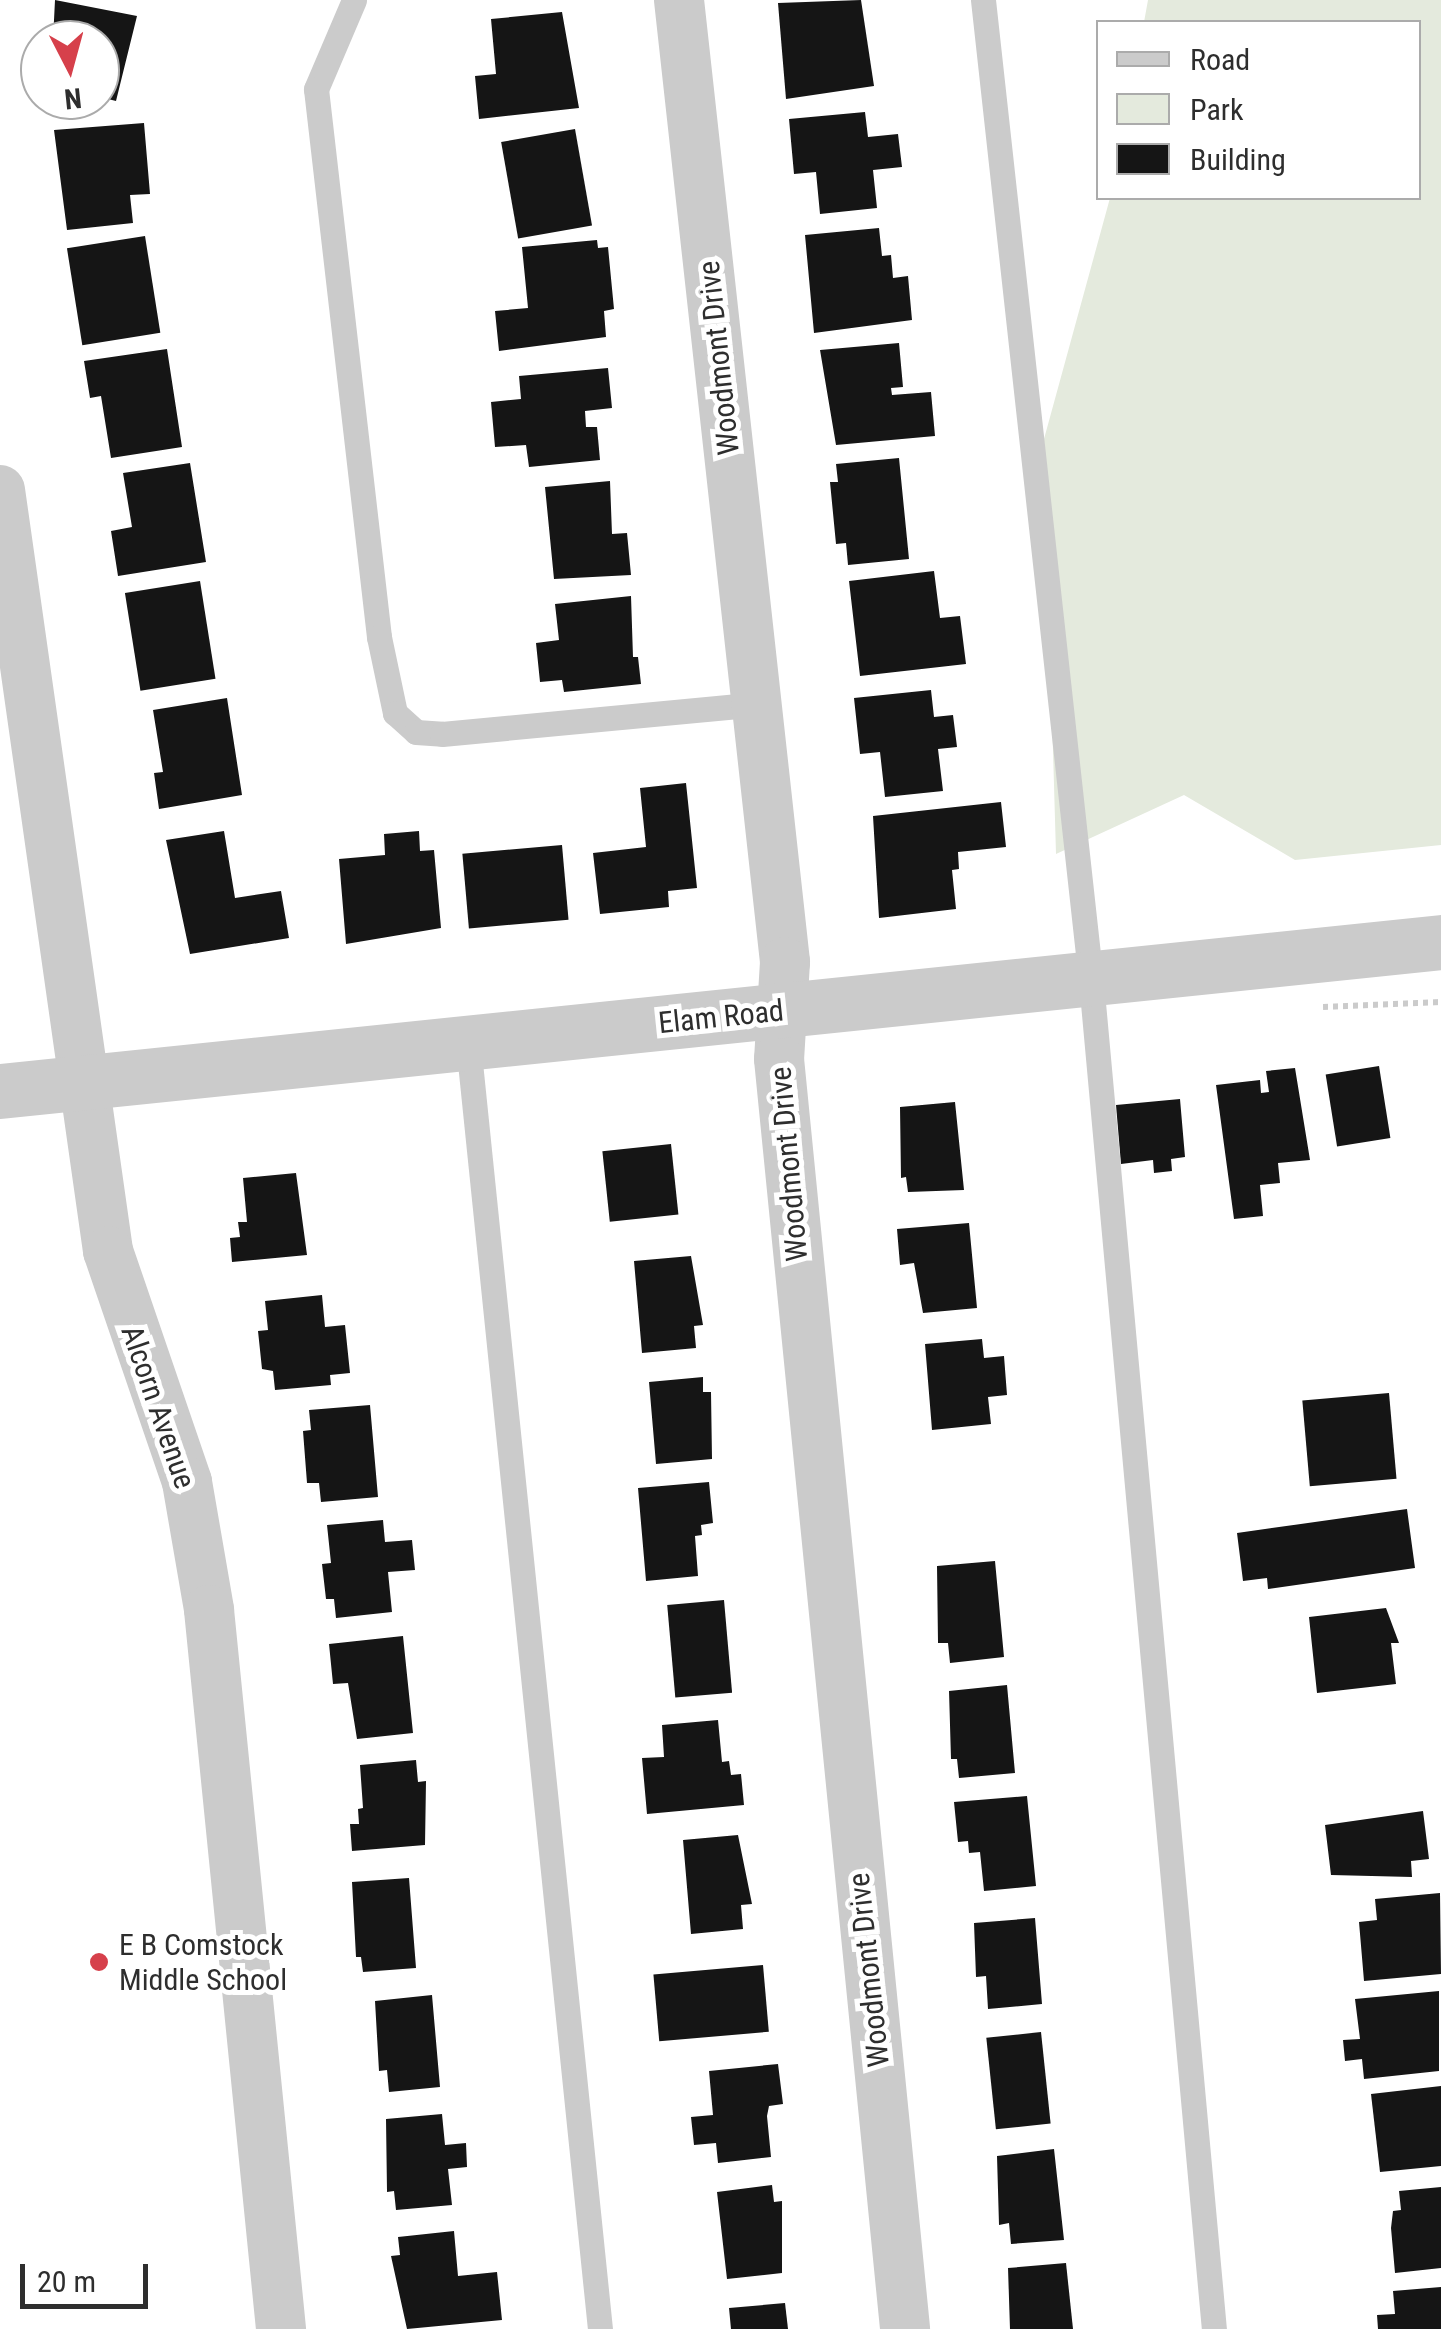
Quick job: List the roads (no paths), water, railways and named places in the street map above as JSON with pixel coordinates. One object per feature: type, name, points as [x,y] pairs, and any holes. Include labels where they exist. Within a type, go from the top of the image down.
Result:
[{"type":"street","name":"Woodmont Drive","points":[[679,0],[784,962],[778,1059],[904,2329]]},
{"type":"street","name":"Alcorn Avenue","points":[[0,490],[108,1251],[187,1482],[209,1610],[281,2329]]},
{"type":"street","name":"Elam Road","points":[[0,1091],[1441,942]]},
{"type":"lane","points":[[354,0],[316,89],[377,618],[394,713],[416,732],[442,734],[757,704]]},
{"type":"lane","points":[[984,0],[1092,980],[1214,2329]]},
{"type":"lane","points":[[468,1042],[600,2329]]},
{"type":"place","name":"E B Comstock Middle School","points":[[99,1962]]}]
